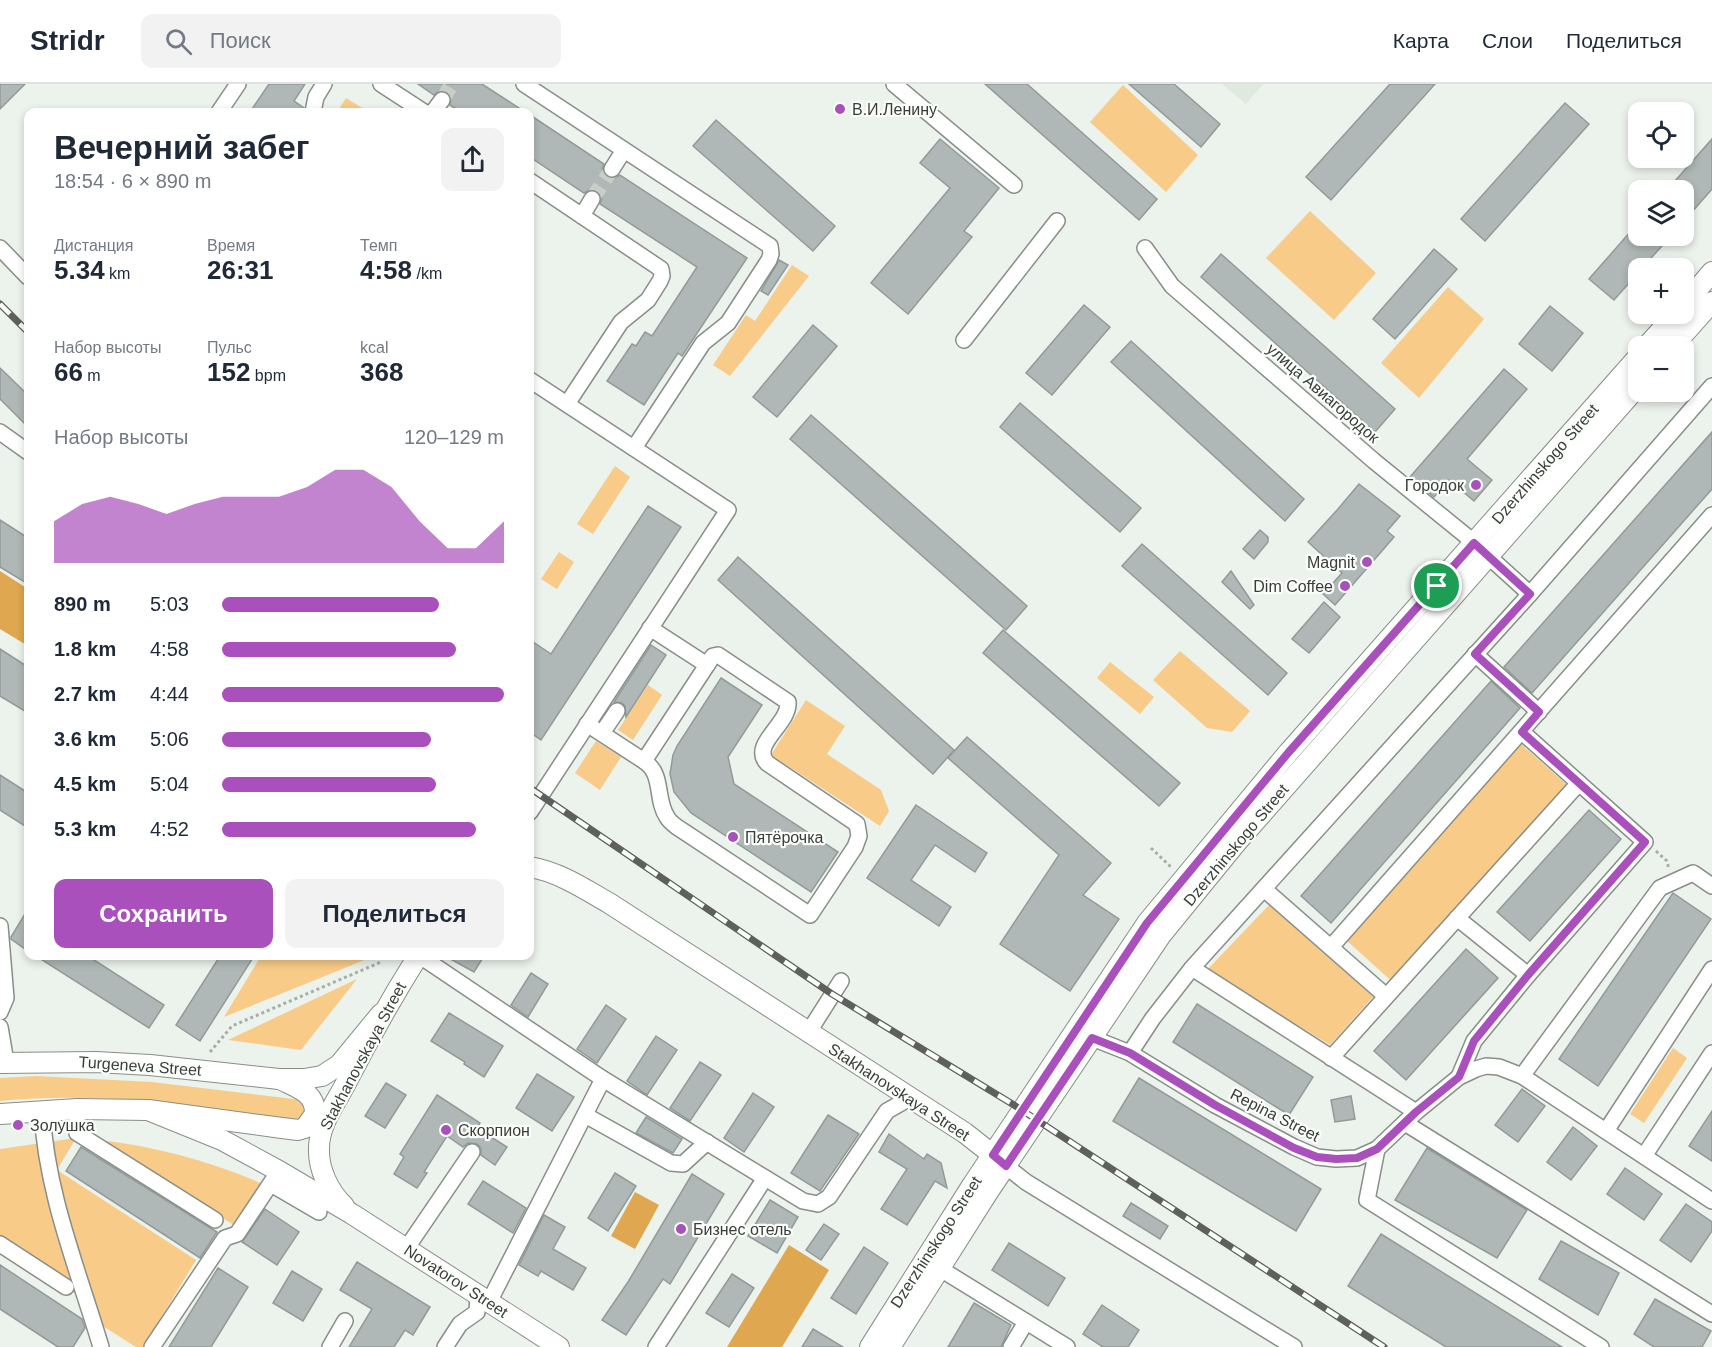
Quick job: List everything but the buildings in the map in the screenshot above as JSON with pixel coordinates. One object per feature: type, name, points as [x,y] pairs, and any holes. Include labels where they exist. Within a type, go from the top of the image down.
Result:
[{"type":"main road","points":[[1694,293],[1712,273]]},
{"type":"main road","points":[[1682,336],[1712,302]]},
{"type":"main road","points":[[1656,336],[1667,324]]},
{"type":"main road","name":"Dzerzhinskogo Street","points":[[870,1347],[999,1161],[1092,1038],[1161,935],[1628,369]]},
{"type":"main road","name":"Dzerzhinskogo Street","points":[[890,1347],[939,1268],[999,1161],[1147,923],[1288,753],[1628,396]]},
{"type":"main road","name":"Stakhanovskaya Street","points":[[534,868],[567,879],[609,903],[965,1133],[999,1161]]},
{"type":"main road","name":"Stakhanovskaya Street","points":[[352,1214],[337,1200],[323,1174],[318,1150],[323,1127],[381,1014],[416,960]]},
{"type":"main road","points":[[279,1079],[304,1079],[322,1076],[331,1071],[339,1065],[381,1014]]},
{"type":"main road","name":"Turgeneva Street","points":[[3,1062],[96,1062],[150,1065],[279,1079]]},
{"type":"main road","points":[[0,1114],[77,1109],[148,1110],[298,1130],[305,1128],[315,1114],[314,1102],[307,1093],[279,1079]]},
{"type":"main road","points":[[148,1110],[222,1140],[275,1177],[352,1214]]},
{"type":"main road","name":"Novatorov Street","points":[[352,1214],[559,1347]]},
{"type":"street","points":[[222,108],[238,84]]},
{"type":"street","points":[[314,108],[316,98],[324,84]]},
{"type":"street","points":[[381,84],[418,108]]},
{"type":"street","points":[[524,84],[770,246],[771,254],[728,322],[703,343],[634,448]]},
{"type":"street","points":[[894,84],[1014,184]]},
{"type":"street","points":[[612,169],[624,150]]},
{"type":"street","points":[[534,184],[661,269],[662,276],[643,305],[621,322],[567,404]]},
{"type":"street","points":[[582,216],[592,199]]},
{"type":"street","points":[[964,340],[1058,221]]},
{"type":"street","points":[[0,248],[24,273]]},
{"type":"street","name":"улица Авиагородок","points":[[1145,248],[1172,286],[1374,461],[1481,549],[1530,594]]},
{"type":"street","points":[[534,383],[728,510],[534,806]]},
{"type":"street","points":[[1130,1053],[1153,1018],[1192,968],[1530,594],[1712,386]]},
{"type":"street","points":[[0,432],[24,449]]},
{"type":"street","points":[[1331,947],[1712,515]]},
{"type":"street","points":[[650,628],[707,665]]},
{"type":"street","points":[[1475,654],[1539,712]]},
{"type":"street","points":[[588,724],[654,769],[663,810],[668,819],[677,827],[810,915],[855,847],[859,836],[857,824],[763,758],[763,749],[787,712],[788,702],[718,655],[713,656],[644,761]]},
{"type":"street","points":[[602,733],[617,711]]},
{"type":"street","points":[[1459,1077],[1474,1041],[1528,975],[1645,842],[1522,732]]},
{"type":"street","points":[[1331,1058],[1579,783]]},
{"type":"street","points":[[1522,1076],[1660,888],[1693,873],[1712,886]]},
{"type":"street","points":[[1264,889],[1386,996]]},
{"type":"street","points":[[1457,918],[1528,975]]},
{"type":"street","points":[[0,926],[6,998],[0,1012]]},
{"type":"street","points":[[425,960],[603,1079],[803,1201],[818,1204],[829,1197],[887,1111],[910,1098]]},
{"type":"street","points":[[1192,968],[1331,1058],[1410,1117],[1712,1314]]},
{"type":"street","points":[[1606,1131],[1712,969]]},
{"type":"street","points":[[808,1033],[841,981]]},
{"type":"street","points":[[0,1027],[3,1062]]},
{"type":"street","name":"Repina Street","points":[[1092,1038],[1130,1053],[1215,1105],[1294,1148],[1317,1157],[1336,1159],[1357,1158],[1377,1149],[1410,1117],[1459,1077],[1486,1066],[1499,1067],[1522,1076],[1712,1201]]},
{"type":"street","points":[[1644,1156],[1712,1053]]},
{"type":"street","points":[[445,1347],[460,1324],[477,1312],[603,1079]]},
{"type":"street","points":[[77,1109],[77,1133],[215,1220]]},
{"type":"street","points":[[42,1111],[52,1186],[101,1347]]},
{"type":"street","points":[[585,1115],[671,1163],[682,1164],[707,1142]]},
{"type":"street","points":[[1377,1149],[1367,1200],[1601,1347]]},
{"type":"street","points":[[406,1249],[472,1152]]},
{"type":"street","name":"Stakhanovskaya Street","points":[[999,1161],[1026,1182],[1274,1342],[1294,1347]]},
{"type":"street","points":[[153,1347],[225,1238],[237,1234],[275,1177],[319,1212]]},
{"type":"street","points":[[656,1347],[765,1178]]},
{"type":"street","points":[[0,1244],[66,1287]]},
{"type":"street","points":[[939,1268],[1067,1347]]},
{"type":"street","points":[[330,1347],[345,1321]]},
{"type":"street","points":[[1011,1347],[1026,1322]]},
{"type":"path","points":[[1645,842],[1666,861],[1672,881]]},
{"type":"path","points":[[1152,848],[1177,872]]},
{"type":"path","points":[[210,1052],[232,1026],[381,962]]},
{"type":"shaded area","points":[[1222,84],[1263,84],[1246,104]]},
{"type":"shaded area","points":[[1123,85],[1198,155],[1166,192],[1090,122]]},
{"type":"shaded area","points":[[346,98],[362,108],[340,108]]},
{"type":"shaded area","points":[[1310,211],[1376,273],[1334,320],[1266,258]]},
{"type":"shaded area","points":[[792,265],[809,276],[730,376],[713,365],[746,315],[755,321]]},
{"type":"shaded area","points":[[1448,287],[1484,319],[1419,398],[1381,363]]},
{"type":"shaded area","points":[[615,466],[630,477],[593,534],[577,524]]},
{"type":"shaded area","points":[[559,552],[574,562],[557,589],[541,579]]},
{"type":"shaded area","points":[[0,571],[24,586],[24,644],[0,629]]},
{"type":"shaded area","points":[[1180,651],[1250,711],[1232,732],[1207,728],[1153,680]]},
{"type":"shaded area","points":[[1110,662],[1154,697],[1140,714],[1097,678]]},
{"type":"shaded area","points":[[648,685],[662,695],[633,740],[618,730]]},
{"type":"shaded area","points":[[806,700],[845,726],[827,754],[881,790],[889,811],[880,826],[771,755]]},
{"type":"shaded area","points":[[596,741],[621,757],[600,790],[575,773]]},
{"type":"shaded area","points":[[1521,744],[1567,785],[1396,985],[1346,940]]},
{"type":"shaded area","points":[[1270,904],[1374,996],[1330,1045],[1207,970]]},
{"type":"shaded area","points":[[259,960],[365,960],[224,1017]]},
{"type":"shaded area","points":[[357,979],[301,1050],[228,1040]]},
{"type":"shaded area","points":[[1673,1048],[1687,1058],[1644,1123],[1630,1114]]},
{"type":"shaded area","points":[[36,1076],[152,1082],[302,1100],[312,1107],[299,1121],[188,1105],[113,1099],[38,1098],[0,1101],[0,1078]]},
{"type":"shaded area","points":[[76,1138],[57,1170],[196,1260],[143,1347],[136,1347],[87,1316],[93,1305],[0,1245],[0,1149]]},
{"type":"shaded area","points":[[98,1140],[140,1146],[182,1156],[223,1168],[263,1184],[237,1227]]},
{"type":"shaded area","points":[[635,1192],[659,1205],[635,1249],[611,1236]]},
{"type":"shaded area","points":[[789,1245],[829,1270],[782,1347],[727,1347]]},
{"type":"tunnel","points":[[442,100],[452,84]]},
{"type":"tunnel","points":[[592,199],[612,169]]},
{"type":"railway","points":[[0,304],[24,328]]},
{"type":"railway","points":[[534,791],[832,994],[1014,1105],[1384,1347]]},
{"type":"place","name":"В.И.Ленину","points":[[840,109]]},
{"type":"place","name":"Городок","points":[[1476,485]]},
{"type":"place","name":"Magnit","points":[[1367,562]]},
{"type":"place","name":"Dim Coffee","points":[[1345,586]]},
{"type":"place","name":"Пятёрочка","points":[[733,837]]},
{"type":"place","name":"Золушка","points":[[18,1125]]},
{"type":"place","name":"Скорпион","points":[[446,1130]]},
{"type":"place","name":"Бизнес отель","points":[[681,1229]]},
{"type":"route","points":[[1474,543],[1530,594],[1475,654],[1539,712],[1522,732],[1645,842],[1528,975],[1474,1041],[1459,1077],[1416,1112],[1377,1149],[1357,1158],[1317,1157],[1294,1148],[1215,1105],[1130,1053],[1092,1038],[1006,1166],[993,1155],[1147,923],[1288,753],[1437,586],[1474,543]]}]
